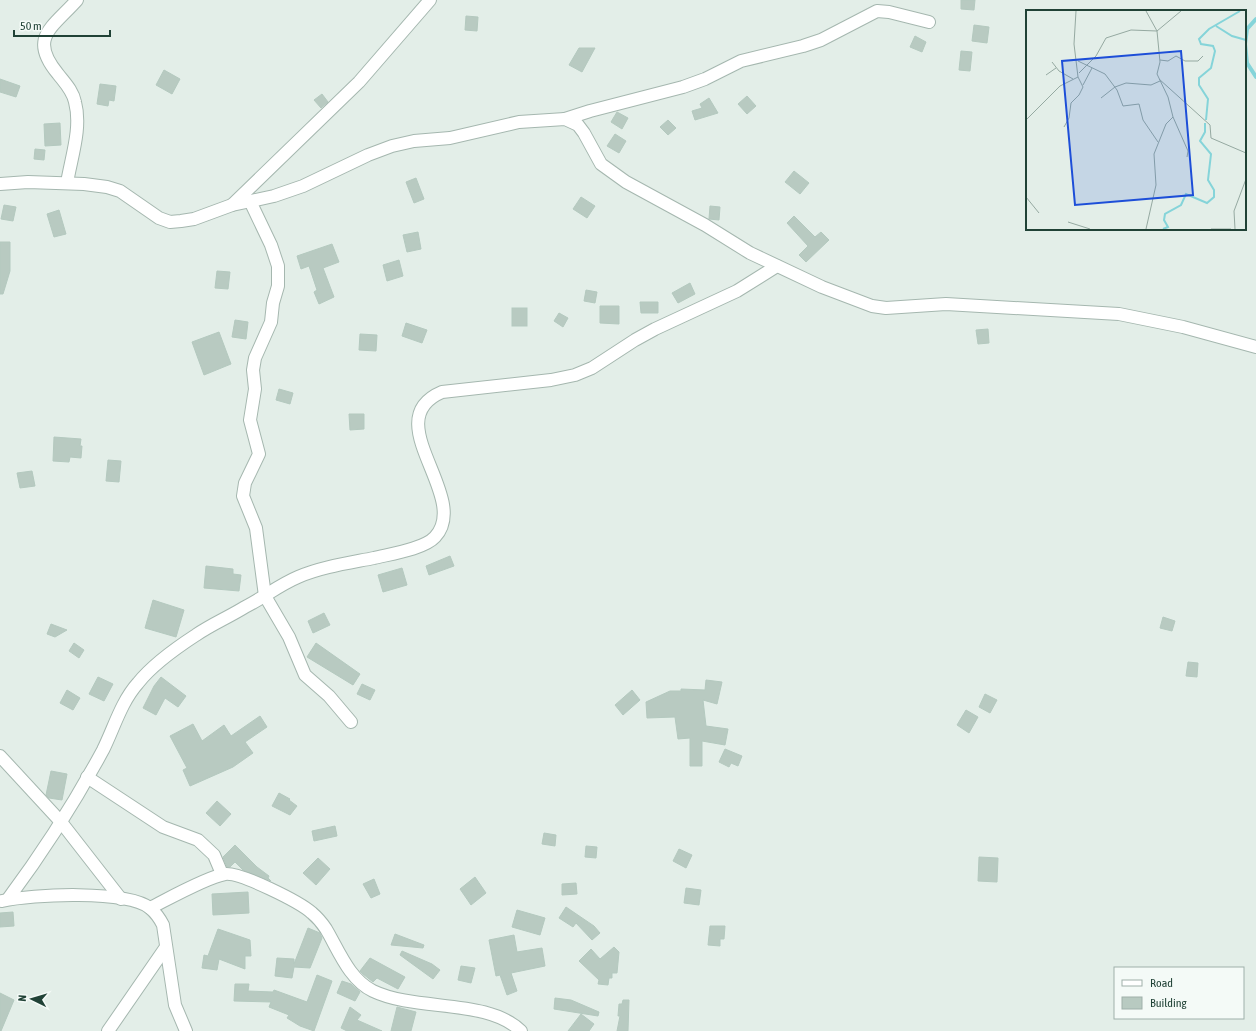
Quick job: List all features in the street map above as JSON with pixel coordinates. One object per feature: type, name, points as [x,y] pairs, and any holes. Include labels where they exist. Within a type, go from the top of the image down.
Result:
[{"type":"street","points":[[67,183],[78,113],[75,101],[69,88],[44,56],[43,48],[44,40],[48,32],[77,0]]},
{"type":"street","points":[[232,204],[358,82],[430,0]]},
{"type":"street","points":[[0,184],[28,182],[67,183],[107,187],[120,191],[159,218],[170,222],[194,219],[232,204],[250,201],[303,186],[368,155],[392,146],[414,141],[450,138],[519,122],[565,119],[683,87],[741,61],[804,46],[821,40],[877,11],[889,12],[929,22]]},
{"type":"street","points":[[565,119],[578,125],[601,164],[611,173],[705,225],[750,253],[872,306],[886,308],[946,304],[1119,314],[1183,327],[1256,347]]},
{"type":"street","points":[[250,201],[271,245],[278,266],[278,286],[273,303],[271,322],[256,353],[253,370],[255,389],[250,420],[259,454],[243,490],[245,502],[256,528],[265,596],[289,637],[305,675],[329,696],[350,722]]},
{"type":"street","points":[[4,900],[41,855],[103,749],[127,698],[148,672],[194,636],[297,577],[396,553],[424,544],[434,538],[440,529],[443,516],[442,502],[420,440],[418,422],[421,407],[430,398],[442,392],[551,380],[575,375],[592,368],[642,336],[737,291],[777,266]]},
{"type":"street","points":[[0,756],[61,822],[121,899]]},
{"type":"street","points":[[87,777],[163,828],[198,840],[214,855],[222,874]]},
{"type":"street","points":[[150,908],[222,874],[239,875],[312,912],[325,929],[349,969],[358,980],[373,991],[422,1004],[482,1012],[500,1017],[521,1031]]},
{"type":"street","points":[[4,900],[64,896],[121,899],[140,903],[150,908],[158,916],[163,925],[175,1004],[186,1031]]},
{"type":"street","points":[[108,1031],[166,947]]},
{"type":"building","points":[[961,0],[975,0],[974,10],[961,9]]},
{"type":"building","points":[[466,16],[478,17],[477,31],[465,30]]},
{"type":"building","points":[[974,25],[989,27],[987,43],[972,41]]},
{"type":"building","points":[[915,36],[926,42],[922,52],[910,47]]},
{"type":"building","points":[[579,48],[595,48],[582,72],[569,65]]},
{"type":"building","points":[[961,51],[972,52],[970,71],[959,70]]},
{"type":"building","points":[[164,70],[180,79],[172,94],[156,85]]},
{"type":"building","points":[[0,79],[20,86],[16,97],[0,92]]},
{"type":"building","points":[[100,84],[116,86],[114,101],[109,100],[108,106],[97,104]]},
{"type":"building","points":[[322,94],[328,102],[321,108],[314,100]]},
{"type":"building","points":[[747,96],[756,106],[747,114],[738,104]]},
{"type":"building","points":[[709,98],[718,113],[695,120],[692,111],[702,108],[700,104]]},
{"type":"building","points":[[617,112],[628,118],[622,129],[611,122]]},
{"type":"building","points":[[668,120],[676,128],[668,135],[660,127]]},
{"type":"building","points":[[60,123],[61,145],[45,146],[44,124]]},
{"type":"building","points":[[615,134],[626,141],[619,153],[607,146]]},
{"type":"building","points":[[35,149],[45,150],[44,160],[34,159]]},
{"type":"building","points":[[794,171],[809,183],[800,194],[785,182]]},
{"type":"building","points":[[416,178],[424,199],[414,203],[406,182]]},
{"type":"building","points":[[581,197],[595,206],[587,218],[573,209]]},
{"type":"building","points":[[4,205],[16,207],[13,221],[1,219]]},
{"type":"building","points":[[710,206],[720,207],[719,220],[709,219]]},
{"type":"building","points":[[59,210],[66,234],[54,237],[47,214]]},
{"type":"building","points":[[794,216],[815,237],[821,232],[829,240],[806,262],[799,255],[808,246],[787,223]]},
{"type":"building","points":[[418,232],[421,249],[407,252],[403,235]]},
{"type":"building","points":[[0,242],[10,242],[10,271],[3,294],[0,294]]},
{"type":"building","points":[[332,244],[339,262],[323,268],[334,297],[319,304],[314,292],[317,290],[309,266],[301,269],[297,256]]},
{"type":"building","points":[[399,260],[403,276],[387,281],[383,265]]},
{"type":"building","points":[[217,271],[230,272],[228,289],[215,288]]},
{"type":"building","points":[[690,283],[695,294],[678,303],[672,293]]},
{"type":"building","points":[[586,290],[597,292],[595,303],[584,301]]},
{"type":"building","points":[[640,302],[658,302],[658,313],[641,313]]},
{"type":"building","points":[[600,306],[619,306],[619,324],[600,323]]},
{"type":"building","points":[[512,308],[527,308],[527,326],[512,326]]},
{"type":"building","points":[[559,313],[568,318],[563,327],[554,321]]},
{"type":"building","points":[[235,320],[248,322],[246,339],[232,337]]},
{"type":"building","points":[[406,323],[427,330],[422,343],[402,336]]},
{"type":"building","points":[[988,329],[989,343],[978,344],[976,330]]},
{"type":"building","points":[[219,332],[231,364],[204,375],[192,342]]},
{"type":"building","points":[[360,334],[377,335],[376,351],[359,350]]},
{"type":"building","points":[[279,389],[293,393],[290,404],[276,400]]},
{"type":"building","points":[[349,414],[364,414],[364,429],[350,430]]},
{"type":"building","points":[[54,437],[81,439],[81,458],[70,457],[69,462],[53,461]]},
{"type":"building","points":[[108,460],[121,461],[119,482],[106,481]]},
{"type":"building","points":[[32,471],[35,486],[20,488],[17,473]]},
{"type":"building","points":[[450,556],[454,566],[429,575],[426,566]]},
{"type":"building","points":[[206,566],[233,569],[233,574],[241,575],[239,591],[204,588]]},
{"type":"building","points":[[402,568],[407,585],[383,592],[378,575]]},
{"type":"building","points":[[153,600],[184,610],[176,637],[145,628]]},
{"type":"building","points":[[324,613],[330,625],[313,633],[308,621]]},
{"type":"building","points":[[1163,617],[1175,621],[1172,631],[1160,628]]},
{"type":"building","points":[[51,624],[67,630],[55,637],[47,634]]},
{"type":"building","points":[[74,643],[84,650],[79,658],[69,651]]},
{"type":"building","points":[[316,643],[360,674],[353,685],[307,657]]},
{"type":"building","points":[[1188,662],[1198,663],[1197,677],[1186,676]]},
{"type":"building","points":[[98,677],[113,684],[104,701],[89,694]]},
{"type":"building","points":[[161,677],[186,696],[178,707],[165,698],[156,715],[143,708],[154,686]]},
{"type":"building","points":[[706,680],[722,682],[717,704],[703,700],[706,726],[728,729],[725,745],[702,741],[702,766],[690,766],[690,738],[678,739],[675,717],[647,718],[646,702],[670,691],[681,691],[681,689],[705,690]]},
{"type":"building","points":[[362,684],[375,690],[370,700],[357,694]]},
{"type":"building","points":[[67,690],[80,698],[73,710],[60,703]]},
{"type":"building","points":[[632,690],[640,700],[623,715],[615,705]]},
{"type":"building","points":[[985,694],[997,700],[990,713],[979,707]]},
{"type":"building","points":[[966,710],[978,717],[969,733],[957,725]]},
{"type":"building","points":[[260,716],[267,727],[245,742],[253,753],[233,767],[190,786],[183,770],[187,768],[170,736],[193,724],[202,741],[224,725],[231,736]]},
{"type":"building","points":[[725,749],[742,756],[738,766],[731,763],[729,767],[719,762]]},
{"type":"building","points":[[51,771],[67,774],[62,800],[49,798],[46,795]]},
{"type":"building","points":[[279,793],[290,799],[289,800],[297,806],[290,815],[272,806]]},
{"type":"building","points":[[217,801],[231,814],[220,826],[206,813]]},
{"type":"building","points":[[335,826],[337,836],[314,841],[312,831]]},
{"type":"building","points":[[544,833],[556,835],[555,846],[542,844]]},
{"type":"building","points":[[235,845],[257,867],[269,876],[268,878],[271,881],[243,870],[235,862],[230,867],[227,867],[223,857]]},
{"type":"building","points":[[586,846],[597,847],[596,858],[585,857]]},
{"type":"building","points":[[679,849],[692,855],[686,868],[673,861]]},
{"type":"building","points":[[979,857],[998,858],[997,882],[978,881]]},
{"type":"building","points":[[318,858],[330,869],[316,885],[303,873]]},
{"type":"building","points":[[475,877],[486,893],[471,905],[460,889]]},
{"type":"building","points":[[374,879],[380,894],[371,898],[363,884]]},
{"type":"building","points":[[576,883],[577,894],[562,895],[562,884]]},
{"type":"building","points":[[686,888],[701,890],[699,905],[684,903]]},
{"type":"building","points":[[248,892],[249,913],[213,915],[212,894]]},
{"type":"building","points":[[566,907],[594,926],[600,933],[592,940],[576,923],[573,927],[559,918]]},
{"type":"building","points":[[517,910],[545,918],[540,935],[512,927]]},
{"type":"building","points":[[13,912],[14,926],[0,927],[0,913]]},
{"type":"building","points":[[710,926],[725,926],[724,939],[720,939],[720,946],[708,945]]},
{"type":"building","points":[[308,928],[320,933],[322,938],[310,968],[294,967],[292,978],[275,976],[277,958],[294,959],[294,964]]},
{"type":"building","points":[[218,929],[250,940],[251,956],[245,956],[245,969],[219,959],[217,970],[202,968],[204,955],[208,956]]},
{"type":"building","points":[[395,934],[424,945],[423,948],[391,945]]},
{"type":"building","points":[[514,935],[517,952],[542,948],[545,966],[511,973],[517,991],[507,995],[500,975],[496,976],[489,940]]},
{"type":"building","points":[[614,947],[619,952],[617,973],[612,973],[612,978],[609,978],[608,985],[598,984],[599,980],[579,961],[591,949],[600,959]]},
{"type":"building","points":[[402,951],[432,964],[440,970],[433,979],[400,955]]},
{"type":"building","points":[[370,958],[405,977],[398,989],[377,978],[373,982],[360,971]]},
{"type":"building","points":[[461,966],[475,968],[471,983],[458,980]]},
{"type":"building","points":[[317,975],[332,981],[314,1031],[300,1026],[287,1018],[289,1015],[269,1007],[271,1002],[234,1001],[235,984],[249,984],[248,991],[273,992],[274,990],[307,1002]]},
{"type":"building","points":[[342,981],[351,984],[360,992],[355,1001],[337,993]]},
{"type":"building","points":[[0,993],[14,1000],[1,1031],[0,1031]]},
{"type":"building","points":[[555,998],[571,1000],[599,1012],[598,1016],[554,1009]]},
{"type":"building","points":[[623,1000],[629,1000],[628,1031],[617,1031],[620,1016],[618,1016],[619,1004],[622,1004]]},
{"type":"building","points":[[350,1007],[361,1015],[357,1020],[382,1031],[347,1031],[341,1028]]},
{"type":"building","points":[[397,1007],[416,1012],[411,1031],[391,1031]]},
{"type":"building","points":[[581,1014],[594,1024],[589,1031],[568,1031]]},
{"type":"waterway","points":[[1246,36],[1247,29],[1256,19]]},
{"type":"waterway","points":[[1246,54],[1247,63],[1256,77]]}]
